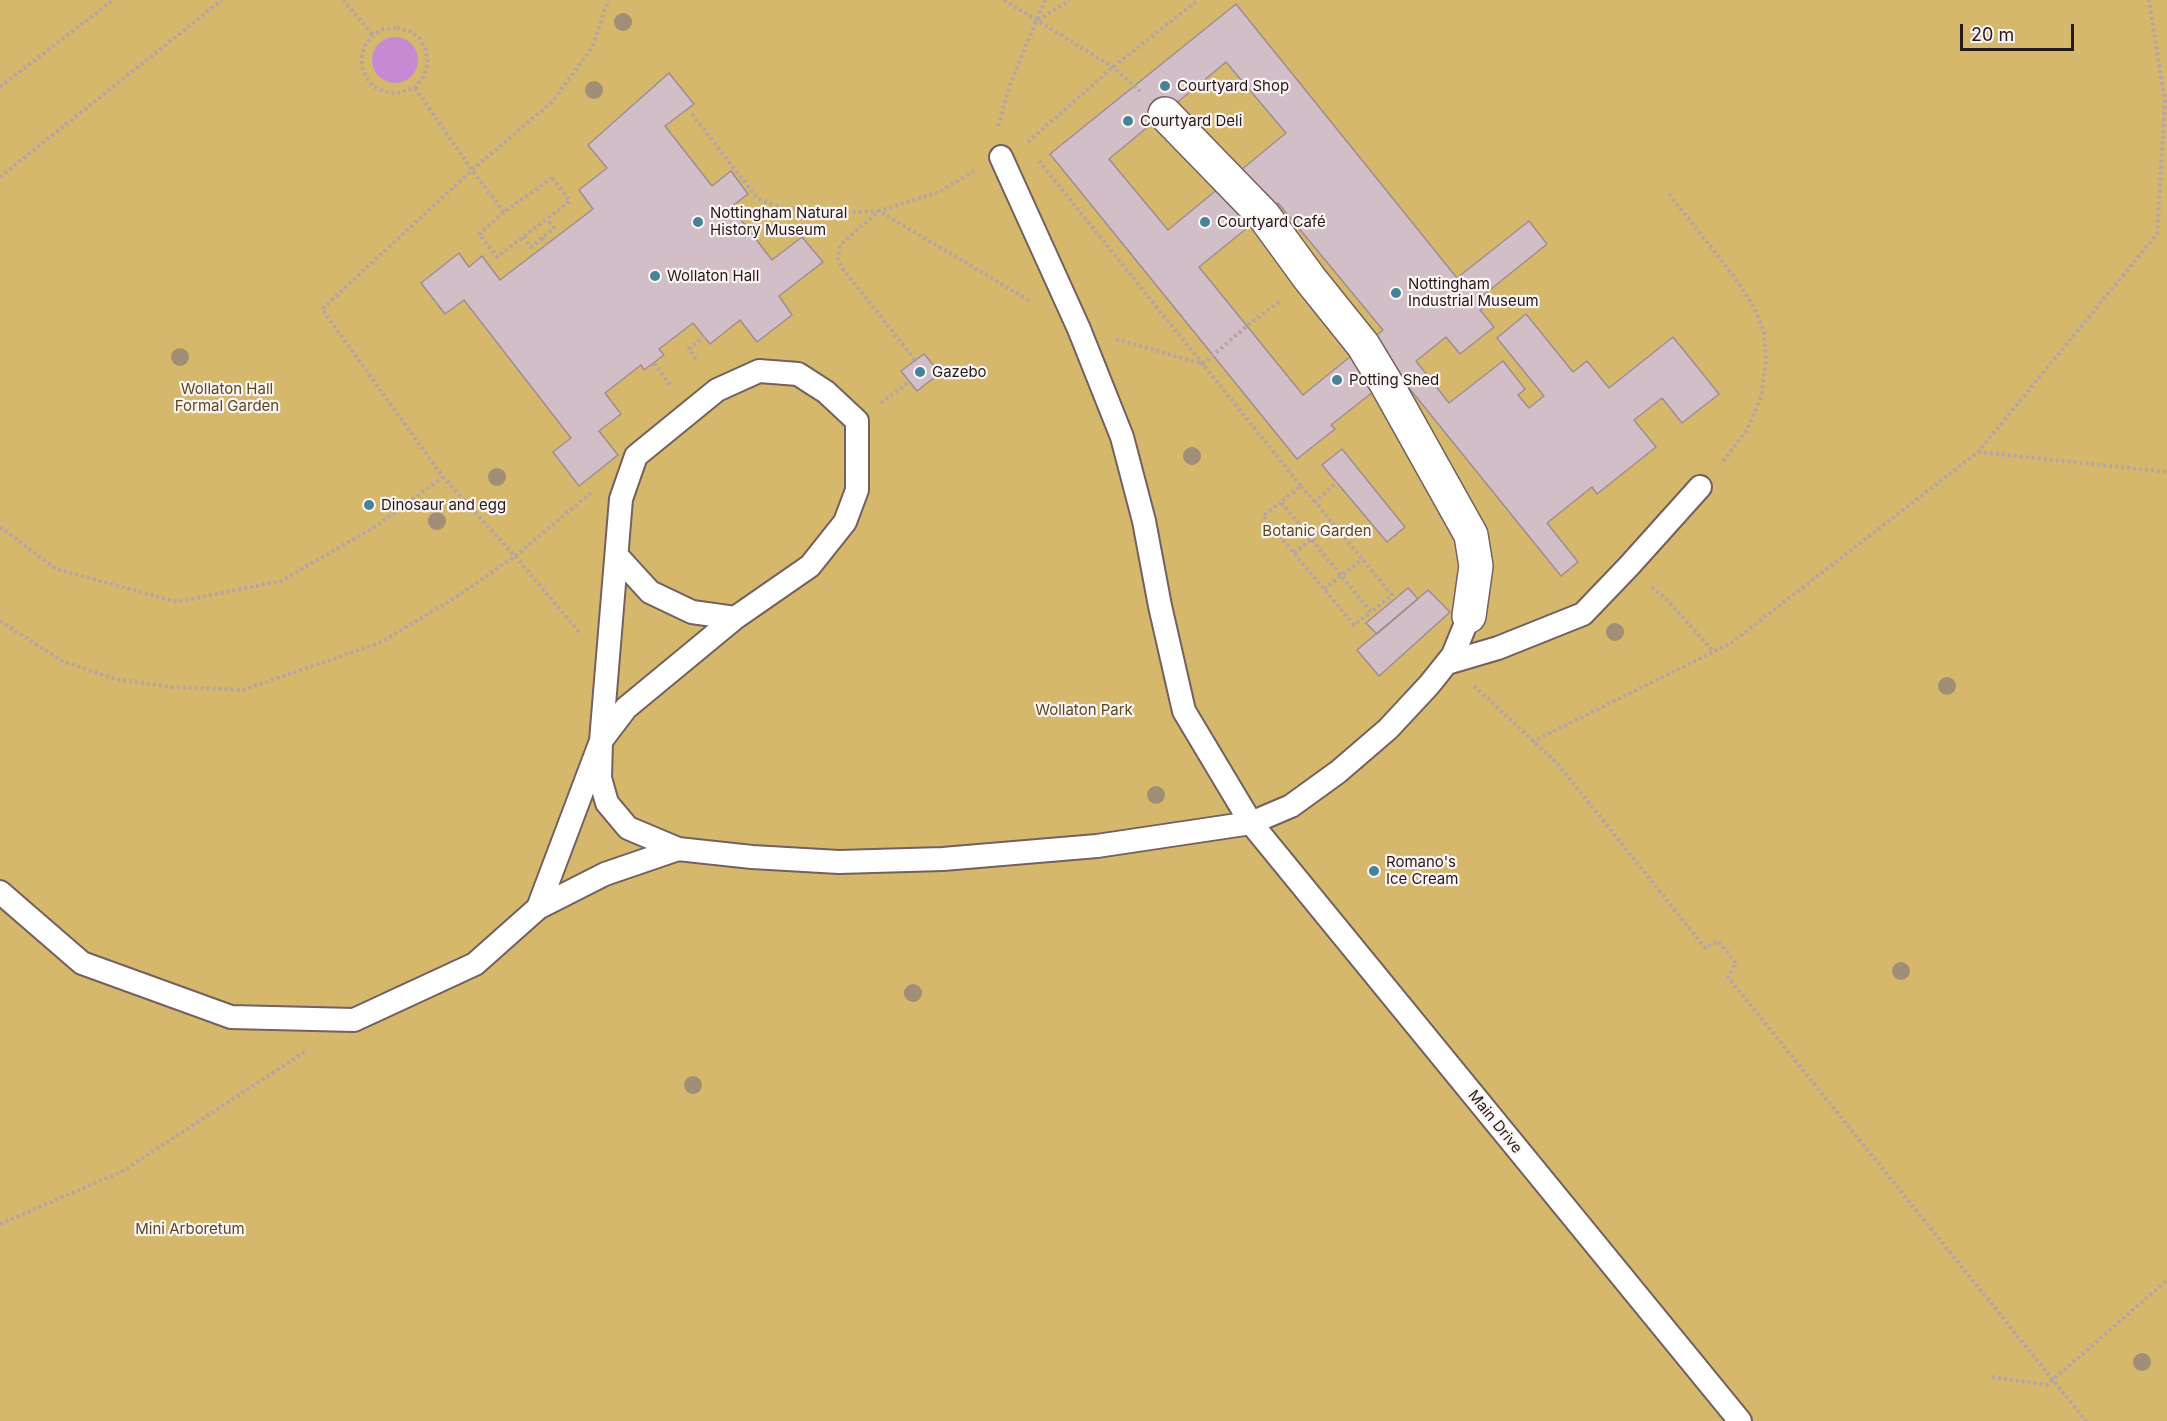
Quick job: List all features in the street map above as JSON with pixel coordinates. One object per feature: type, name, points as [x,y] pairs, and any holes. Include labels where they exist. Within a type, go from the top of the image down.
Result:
[{"type":"street","points":[[1165,114],[1264,216],[1310,279],[1363,345],[1471,535],[1476,566],[1469,616]]},
{"type":"lane","name":"Main Drive","points":[[992,162],[1079,329],[1122,437],[1144,521],[1160,606],[1184,711],[1251,823],[1740,1421]]},
{"type":"lane","points":[[538,908],[601,741],[626,708],[735,618],[810,566],[846,522],[857,490],[857,422],[826,392],[798,374],[759,371],[717,390],[636,456],[621,499],[601,741],[600,778],[607,803],[628,828],[678,849],[752,857],[839,862],[943,859],[1097,846],[1251,823],[1291,806],[1338,772],[1388,729],[1453,655],[1469,616]]},
{"type":"lane","points":[[1447,663],[1498,648],[1583,614],[1700,487]]},
{"type":"lane","points":[[618,557],[650,592],[692,612],[735,618]]},
{"type":"lane","points":[[0,892],[82,963],[231,1017],[354,1020],[475,964],[538,908],[605,874],[678,849]]},
{"type":"path","points":[[0,87],[113,0]]},
{"type":"path","points":[[0,177],[222,0]]},
{"type":"path","points":[[344,0],[373,35]]},
{"type":"path","points":[[608,0],[592,48],[553,101],[472,171],[322,309],[443,477],[515,556],[608,667]]},
{"type":"path","points":[[1004,0],[1113,67],[1135,87]]},
{"type":"path","points":[[692,114],[758,199],[780,207],[836,213],[879,211],[939,192],[992,162],[998,127],[1011,82],[1045,0]]},
{"type":"path","points":[[1037,21],[1070,0]]},
{"type":"path","points":[[1025,144],[1113,67],[1197,0]]},
{"type":"path","points":[[1532,742],[1731,642],[1978,452],[2157,234],[2165,102],[2149,0]]},
{"type":"path","points":[[397,28],[410,31],[420,39],[426,50],[428,63],[424,76],[416,88],[395,94],[373,86],[362,67],[362,54],[373,35],[384,29],[397,28]]},
{"type":"path","points":[[416,88],[472,171],[504,212]]},
{"type":"path","points":[[1032,153],[1392,595],[1354,625],[1263,516],[1301,486]]},
{"type":"path","points":[[552,178],[570,201],[497,257],[479,234],[504,212],[552,178]]},
{"type":"path","points":[[1669,194],[1741,287],[1754,306],[1764,331],[1766,360],[1761,397],[1747,430],[1725,460],[1700,487]]},
{"type":"path","points":[[879,211],[1038,305]]},
{"type":"path","points":[[879,211],[840,245],[838,259],[842,268],[915,360]]},
{"type":"path","points":[[523,237],[531,247],[554,228],[547,219]]},
{"type":"path","points":[[542,238],[547,244]]},
{"type":"path","points":[[1203,364],[1248,325]]},
{"type":"path","points":[[1079,329],[1203,364]]},
{"type":"path","points":[[696,359],[689,349],[704,336]]},
{"type":"path","points":[[654,363],[672,387]]},
{"type":"path","points":[[1978,452],[2167,472]]},
{"type":"path","points":[[0,527],[56,569],[177,602],[281,580],[376,526],[443,477]]},
{"type":"path","points":[[1315,502],[1337,482]]},
{"type":"path","points":[[0,621],[62,661],[115,679],[172,687],[243,690],[379,643],[454,598],[515,556],[593,492]]},
{"type":"path","points":[[1281,502],[1371,612]]},
{"type":"path","points":[[1294,553],[1332,523]]},
{"type":"path","points":[[1324,589],[1363,559]]},
{"type":"path","points":[[1629,566],[1666,600],[1713,651]]},
{"type":"path","points":[[1447,663],[1557,763],[1705,948],[1718,941],[1736,963],[1728,977],[2086,1421]]},
{"type":"path","points":[[0,1224],[123,1171],[354,1020]]},
{"type":"path","points":[[1992,1377],[2047,1385],[2167,1280]]},
{"type":"green space","name":"Wollaton Park","points":[[0,0],[2167,0],[2167,1421],[0,1421]]},
{"type":"shaded area","points":[[395,37],[411,44],[418,60],[411,76],[395,83],[379,76],[372,60],[379,44]]},
{"type":"building","points":[[1236,4],[1457,278],[1529,221],[1547,244],[1481,297],[1487,305],[1480,310],[1494,327],[1460,354],[1446,337],[1416,361],[1449,403],[1503,361],[1525,389],[1518,395],[1529,408],[1544,396],[1497,338],[1526,314],[1573,372],[1587,361],[1609,388],[1673,337],[1719,394],[1682,423],[1662,398],[1634,420],[1656,447],[1597,494],[1592,487],[1547,523],[1578,562],[1561,576],[1397,373],[1331,425],[1335,429],[1297,459],[1050,154]],"holes":[[[1226,62],[1286,133],[1168,230],[1109,159]],[[1278,203],[1383,330],[1303,395],[1199,267]]]},
{"type":"building","name":"Wollaton Hall","points":[[669,73],[694,104],[665,126],[712,186],[731,171],[748,194],[731,207],[772,260],[802,237],[823,262],[779,296],[792,315],[757,342],[740,320],[710,344],[693,323],[659,349],[664,355],[644,370],[641,365],[605,393],[621,414],[599,431],[618,455],[579,486],[553,452],[571,438],[464,300],[445,314],[421,283],[459,253],[469,267],[482,256],[500,280],[593,209],[579,190],[607,168],[588,145]]},
{"type":"building","name":"Gazebo","points":[[924,354],[940,373],[917,391],[901,371]]},
{"type":"building","points":[[1342,449],[1405,527],[1387,542],[1322,465]]},
{"type":"building","points":[[1408,588],[1418,599],[1377,634],[1366,623]]},
{"type":"building","points":[[1428,590],[1450,612],[1379,676],[1357,650]]},
{"type":"place","name":"Courtyard Shop","points":[[1165,86]]},
{"type":"place","name":"Courtyard Deli","points":[[1128,121]]},
{"type":"place","name":"Nottingham Natural History Museum","points":[[698,222]]},
{"type":"place","name":"Courtyard Café","points":[[1205,222]]},
{"type":"place","name":"Wollaton Hall","points":[[655,276]]},
{"type":"place","name":"Nottingham Industrial Museum","points":[[1396,293]]},
{"type":"place","name":"Gazebo","points":[[920,372]]},
{"type":"place","name":"Potting Shed","points":[[1337,380]]},
{"type":"place","name":"Dinosaur and egg","points":[[369,505]]},
{"type":"place","name":"Romano's Ice Cream","points":[[1374,871]]},
{"type":"park label","name":"Wollaton Hall Formal Garden","points":[[227,398]]},
{"type":"park label","name":"Botanic Garden","points":[[1317,531]]},
{"type":"park label","name":"Mini Arboretum","points":[[190,1229]]}]
